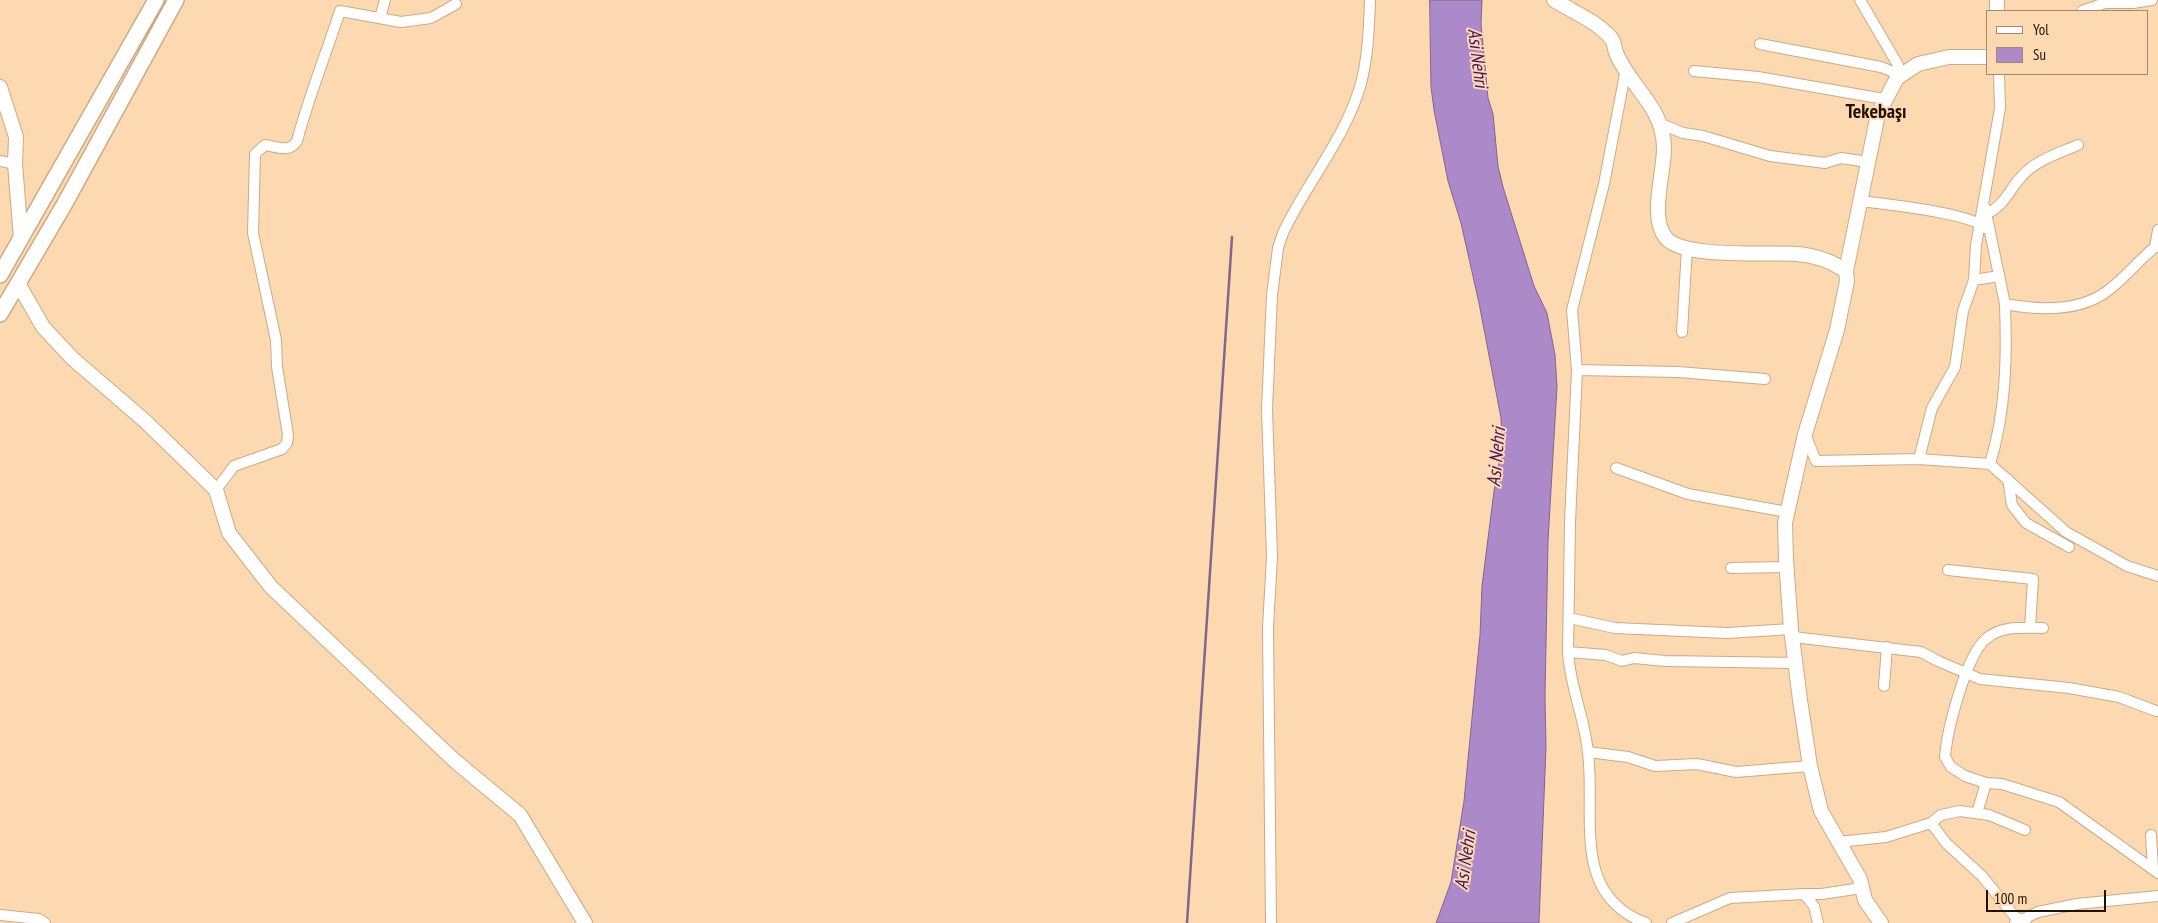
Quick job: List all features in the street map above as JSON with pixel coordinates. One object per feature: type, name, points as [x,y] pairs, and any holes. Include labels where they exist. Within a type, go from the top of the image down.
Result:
[{"type":"main road","points":[[0,275],[156,0]]},
{"type":"main road","points":[[0,314],[176,0]]},
{"type":"street","points":[[380,18],[384,0]]},
{"type":"street","points":[[1271,923],[1268,628],[1272,556],[1267,410],[1272,295],[1278,248],[1283,233],[1342,129],[1360,87],[1368,45],[1370,0]]},
{"type":"street","points":[[1554,0],[1588,19],[1613,39],[1617,55],[1661,124],[1664,148],[1659,225],[1667,239],[1687,248],[1730,253],[1797,254],[1834,263],[1846,271]]},
{"type":"street","points":[[1860,0],[1898,64],[1898,76]]},
{"type":"street","points":[[2085,10],[2105,3],[2133,3],[2152,0]]},
{"type":"street","points":[[216,490],[234,466],[282,449],[287,443],[288,435],[277,367],[276,340],[253,233],[255,154],[265,145],[286,149],[294,146],[297,141],[309,98],[340,11],[401,22],[418,21],[431,18],[456,4]]},
{"type":"street","points":[[1760,44],[1874,65],[1898,76]]},
{"type":"street","points":[[1881,923],[1865,900],[1860,879],[1821,811],[1810,766],[1795,663],[1785,523],[1805,434],[1837,330],[1860,201],[1878,114],[1884,98],[1898,76],[1918,64],[1949,57],[1986,58]]},
{"type":"street","points":[[1626,69],[1604,184],[1572,310],[1576,370],[1570,522],[1568,652],[1569,672],[1588,752],[1592,858],[1598,883],[1604,894],[1635,921],[1646,923]]},
{"type":"street","points":[[1694,70],[1884,98]]},
{"type":"street","points":[[1919,459],[1932,408],[1955,367],[1963,311],[1974,280],[1980,223],[1986,209],[2000,108],[1999,75]]},
{"type":"street","points":[[0,87],[16,138],[15,164],[21,239]]},
{"type":"street","points":[[1661,124],[1683,133],[1712,138],[1770,156],[1825,163],[1841,158],[1868,162]]},
{"type":"street","points":[[1986,209],[1998,208],[2020,178],[2037,162],[2078,146]]},
{"type":"street","points":[[0,161],[15,164]]},
{"type":"street","points":[[1860,201],[1941,213],[1980,223],[1989,232]]},
{"type":"street","points":[[1986,209],[1989,232],[2005,304],[2006,348],[2004,399],[1990,464]]},
{"type":"street","points":[[2005,304],[2025,308],[2061,307],[2089,300],[2107,291],[2157,247],[2158,230]]},
{"type":"street","points":[[1682,332],[1687,248]]},
{"type":"street","points":[[1974,280],[1999,276]]},
{"type":"street","points":[[18,284],[43,327],[73,359],[145,421],[216,490],[230,533],[270,587],[455,761],[520,815],[585,923]]},
{"type":"street","points":[[1576,370],[1678,372],[1765,378]]},
{"type":"street","points":[[1805,434],[1816,461],[1919,459],[1990,464],[2066,532],[2127,566],[2158,576]]},
{"type":"street","points":[[1616,468],[1688,494],[1787,512]]},
{"type":"street","points":[[2008,479],[2012,505],[2026,523],[2069,547]]},
{"type":"street","points":[[1731,568],[1787,567]]},
{"type":"street","points":[[1948,570],[2033,578],[2030,628]]},
{"type":"street","points":[[1569,618],[1615,628],[1727,633],[1792,633],[1921,652],[1980,679],[2069,688],[2119,697],[2156,711]]},
{"type":"street","points":[[2043,628],[2012,627],[1987,638],[1975,654],[1967,674],[1950,724],[1945,757],[1951,767],[1964,776],[1986,783],[2002,784],[2059,802],[2155,871]]},
{"type":"street","points":[[1884,686],[1887,647]]},
{"type":"street","points":[[1568,652],[1606,655],[1622,661],[1634,658],[1665,661],[1795,663]]},
{"type":"street","points":[[1588,752],[1628,757],[1655,766],[1697,764],[1736,772],[1810,766]]},
{"type":"street","points":[[1977,813],[1986,783]]},
{"type":"street","points":[[1838,842],[1886,837],[1931,822],[1941,815],[1960,811],[1989,815],[2025,830]]},
{"type":"street","points":[[1931,822],[1946,843],[1982,876],[2016,918],[2027,921]]},
{"type":"street","points":[[2151,835],[2155,871]]},
{"type":"street","points":[[1672,923],[1730,898],[1822,894],[1861,888]]},
{"type":"street","points":[[1804,894],[1814,906],[1818,923]]},
{"type":"street","points":[[2015,923],[2027,921],[2038,912],[2077,904],[2158,896]]},
{"type":"street","points":[[0,915],[39,919],[45,923]]},
{"type":"water","name":"Asi Nehri","points":[[1430,0],[1482,0],[1481,24],[1488,98],[1493,114],[1498,166],[1534,286],[1547,313],[1555,355],[1557,387],[1548,541],[1546,747],[1539,923],[1436,923],[1451,882],[1464,801],[1480,635],[1482,586],[1502,445],[1501,418],[1479,303],[1461,223],[1448,181],[1434,110],[1431,87]]},
{"type":"waterway","points":[[1187,923],[1232,237]]},
{"type":"district","name":"Tekebaşı","points":[[1876,112]]}]
